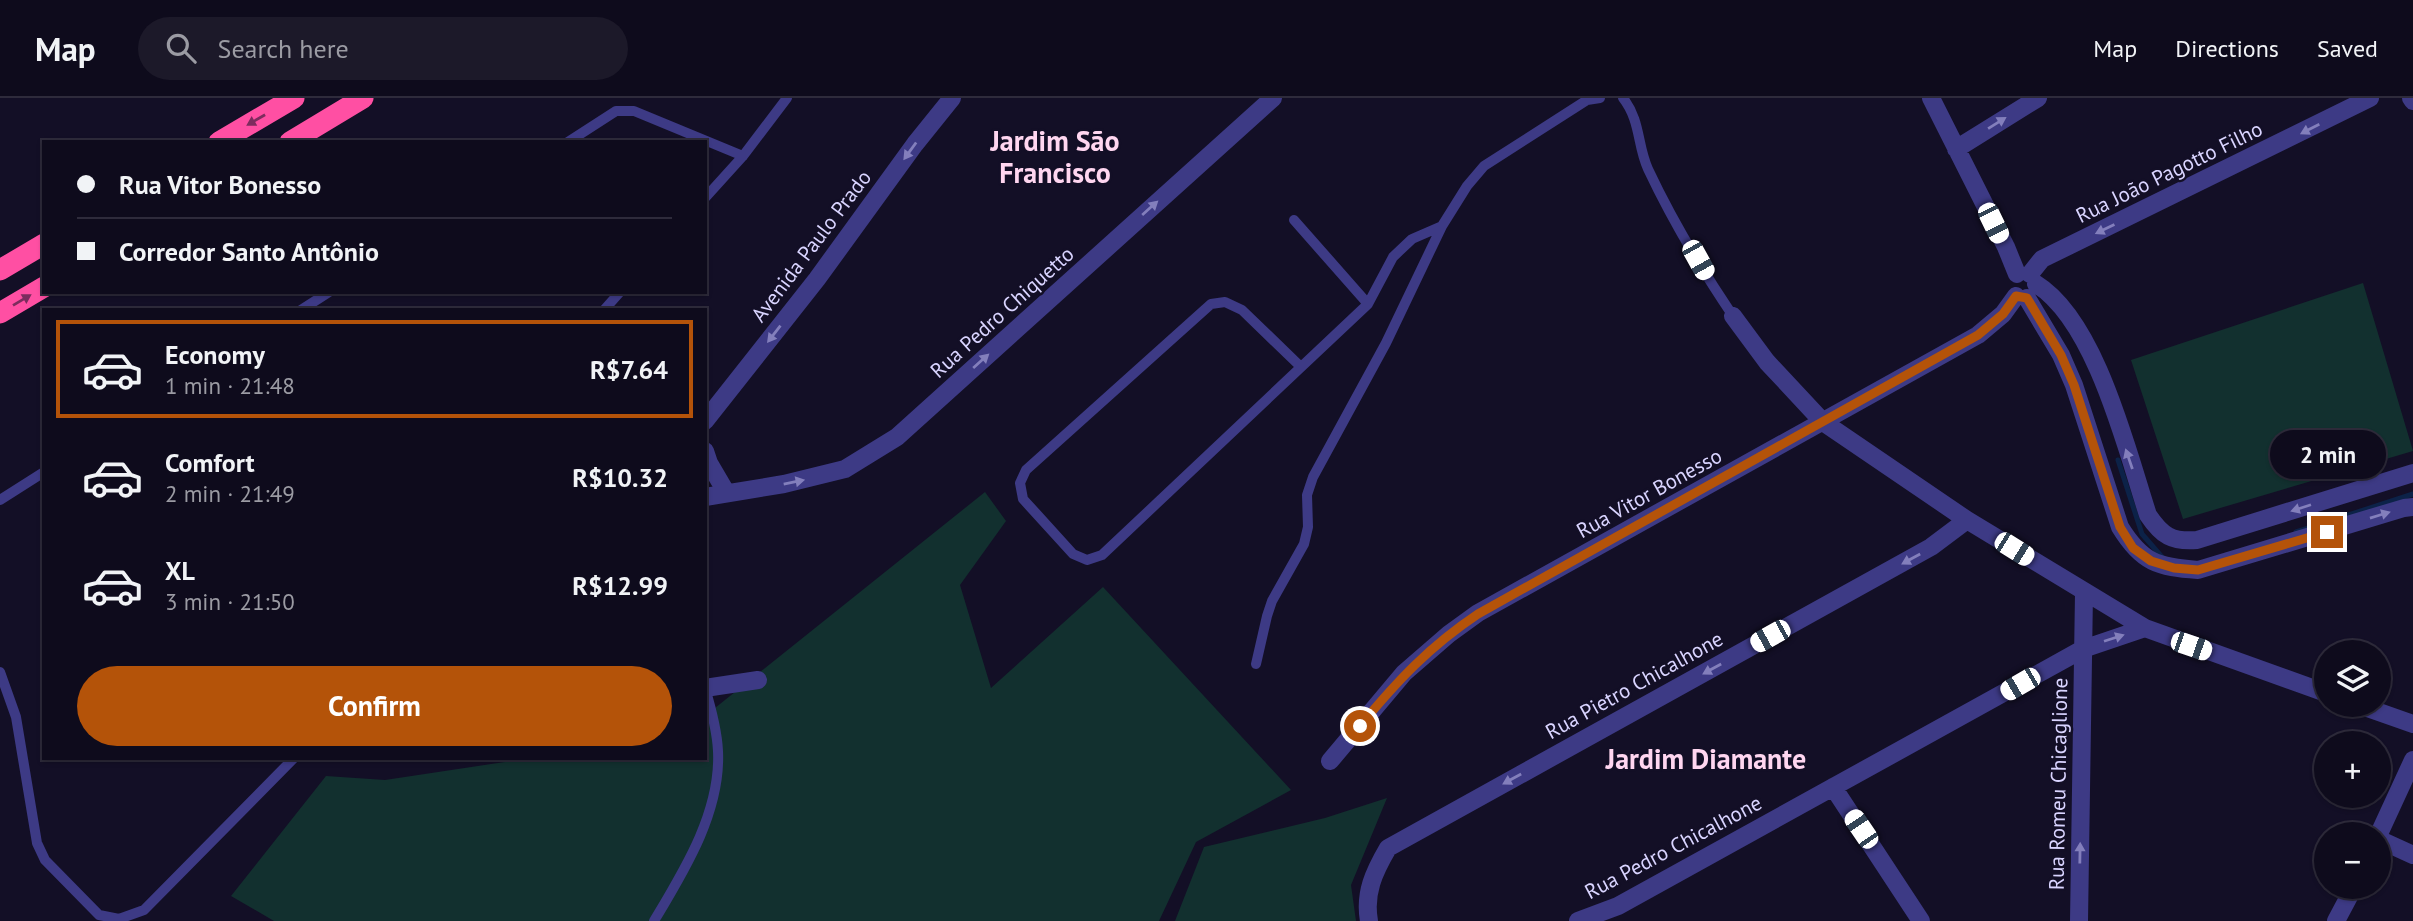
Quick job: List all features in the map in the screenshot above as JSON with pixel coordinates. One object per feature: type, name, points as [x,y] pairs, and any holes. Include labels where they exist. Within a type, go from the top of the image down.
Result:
[{"type":"highway","points":[[222,140],[293,98]]},
{"type":"highway","points":[[293,140],[363,98]]},
{"type":"highway","points":[[0,270],[42,245]]},
{"type":"highway","points":[[0,313],[42,288]]},
{"type":"street","name":"Avenida Paulo Prado","points":[[707,418],[817,279],[915,144],[952,98]]},
{"type":"street","name":"Rua Pedro Chiquetto","points":[[707,497],[784,484],[845,469],[897,437],[1273,98]]},
{"type":"street","points":[[1931,98],[2061,355],[2074,385],[2120,527],[2133,548],[2151,561],[2174,568],[2198,570],[2413,507]]},
{"type":"street","points":[[1956,149],[2038,98]]},
{"type":"street","name":"Rua João Pagotto Filho","points":[[2025,285],[2042,259],[2370,98]]},
{"type":"street","points":[[2025,285],[2045,289],[2080,333],[2099,370],[2148,515],[2158,530],[2170,537],[2183,541],[2197,540],[2413,473]]},
{"type":"street","name":"Rua Vitor Bonesso","points":[[1331,761],[1404,673],[1449,634],[1478,614],[1978,335],[2003,314],[2025,285]]},
{"type":"street","points":[[1733,316],[1767,362],[1823,422],[1967,520],[2145,628],[2314,690]]},
{"type":"street","points":[[707,457],[726,492]]},
{"type":"street","name":"Rua Pietro Chicalhone","points":[[1369,921],[1368,898],[1372,876],[1388,848],[1931,547],[1967,520]]},
{"type":"street","name":"Rua Romeu Chicaglione","points":[[2079,921],[2084,593]]},
{"type":"street","name":"Rua Pedro Chicalhone","points":[[1578,921],[1618,906],[2083,649],[2145,628]]},
{"type":"street","points":[[707,688],[758,680]]},
{"type":"street","points":[[2391,716],[2413,724]]},
{"type":"street","points":[[2385,822],[2413,760]]},
{"type":"street","points":[[1833,787],[1921,921]]},
{"type":"street","points":[[2391,844],[2413,855]]},
{"type":"street","points":[[2336,921],[2348,899]]},
{"type":"lane","points":[[707,196],[743,156],[787,98]]},
{"type":"lane","points":[[1256,664],[1272,601],[1304,544],[1309,516],[1307,495],[1313,477],[1386,343],[1442,226],[1467,186],[1484,166],[1587,100],[1600,98]]},
{"type":"lane","points":[[1623,98],[1633,110],[1647,167],[1711,284],[1733,316]]},
{"type":"lane","points":[[571,140],[617,111],[634,111],[704,140]]},
{"type":"lane","points":[[707,141],[743,156]]},
{"type":"lane","points":[[1294,220],[1368,304]]},
{"type":"lane","points":[[1301,367],[1242,310],[1225,302],[1211,304],[1026,470],[1020,483],[1023,499],[1073,554],[1087,560],[1102,555],[1368,304],[1393,257],[1412,239],[1442,226]]},
{"type":"lane","points":[[305,308],[326,294]]},
{"type":"lane","points":[[606,308],[618,294]]},
{"type":"lane","points":[[0,500],[42,473]]},
{"type":"lane","points":[[0,672],[16,717],[37,843],[45,860],[99,915],[119,919],[145,910],[292,760]]},
{"type":"lane","points":[[654,921],[697,844],[715,792],[718,751],[707,698]]},
{"type":"green space","points":[[2363,283],[2413,451],[2183,519],[2131,360]]},
{"type":"green space","points":[[985,492],[1006,521],[960,585],[991,688],[1103,587],[1291,790],[1196,842],[1159,921],[274,921],[231,896],[326,776],[385,780],[518,760],[707,760],[707,714]]},
{"type":"green space","points":[[1387,798],[1351,885],[1356,921],[1175,921],[1204,847],[1325,818]]},
{"type":"waterway","points":[[2118,460],[2142,534],[2162,557]]},
{"type":"waterway","points":[[2296,532],[2413,494]]},
{"type":"district","name":"Jardim São Francisco","points":[[1055,156]]},
{"type":"district","name":"Jardim Diamante","points":[[1706,758]]},
{"type":"route","points":[[1360,726],[1404,673],[1449,634],[1478,614],[1978,335],[2003,314],[2016,296],[2027,298],[2061,355],[2085,415],[2120,527],[2133,548],[2151,561],[2174,568],[2198,570],[2327,532]]}]
